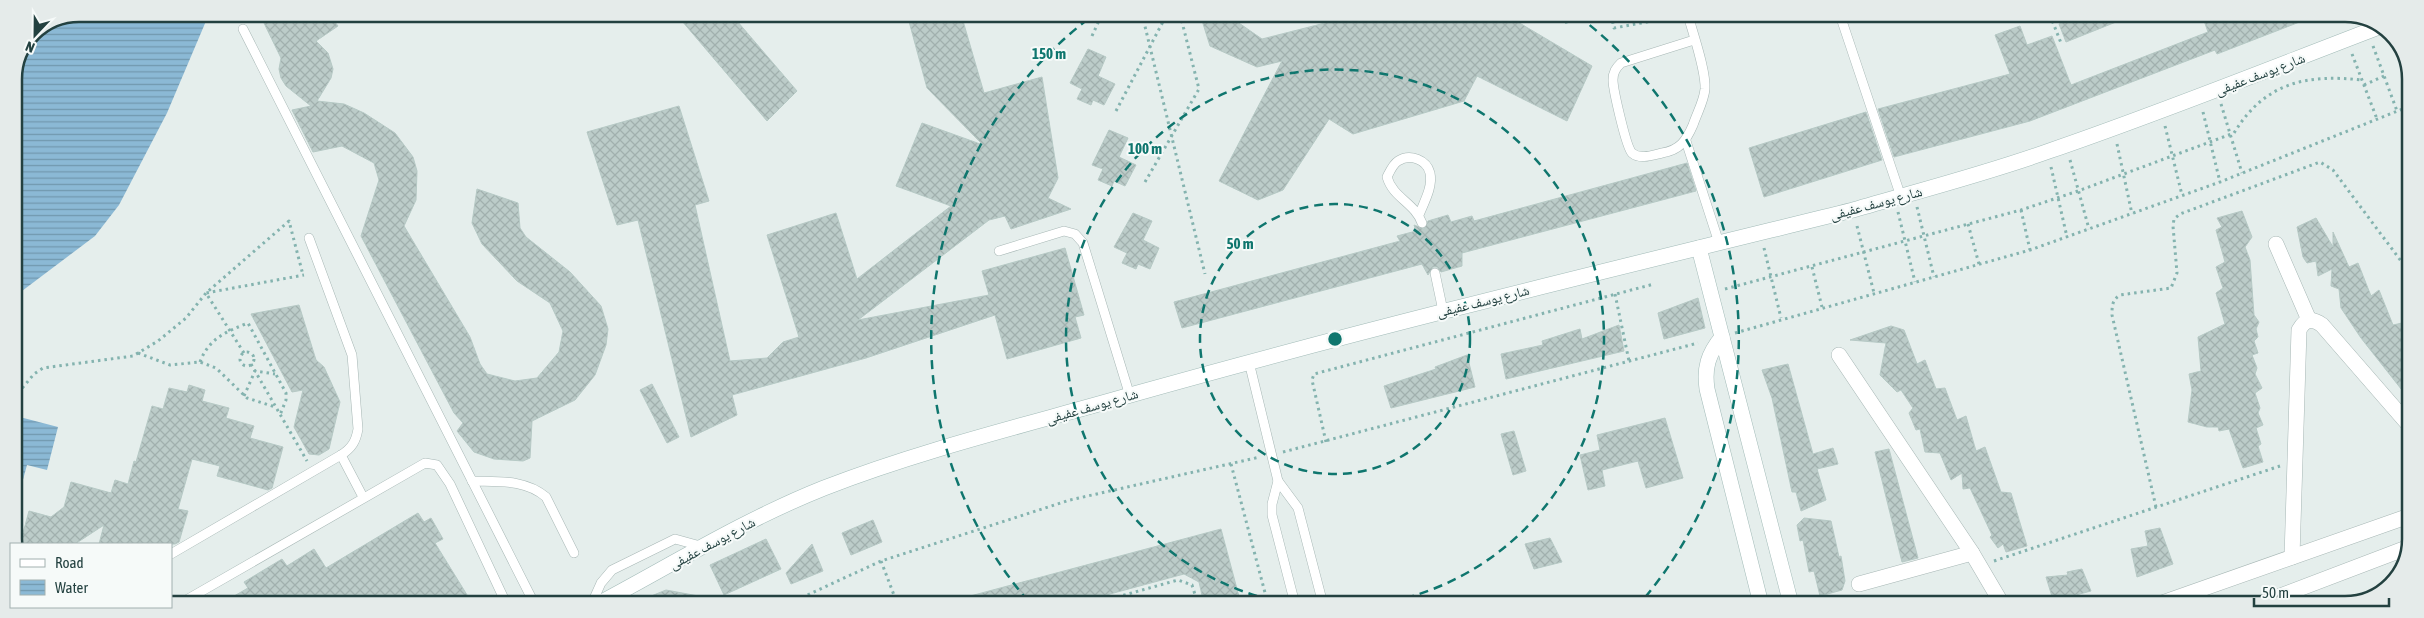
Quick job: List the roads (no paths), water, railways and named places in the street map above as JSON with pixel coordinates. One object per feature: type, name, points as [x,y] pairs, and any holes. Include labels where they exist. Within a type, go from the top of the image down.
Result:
[{"type":"street","name":"شارع يوسف عفيفى","points":[[613,596],[752,521],[821,489],[884,467],[1249,362],[1443,311],[1903,196],[2048,152],[2217,91],[2373,30]]},
{"type":"street","points":[[2276,244],[2309,320]]},
{"type":"street","points":[[1698,248],[1789,596]]},
{"type":"street","points":[[2292,557],[2299,330],[2302,323],[2316,320],[2322,325],[2402,418]]},
{"type":"street","points":[[1722,337],[1712,348],[1707,361],[1705,375],[1707,390],[1758,596]]},
{"type":"street","points":[[1839,355],[1976,559],[1997,596]]},
{"type":"street","points":[[2182,596],[2402,518]]},
{"type":"street","points":[[2280,596],[2400,551]]},
{"type":"street","points":[[1859,584],[1976,559]]},
{"type":"lane","points":[[1690,22],[1694,40],[1705,87],[1703,99],[1686,141],[1673,151],[1645,157],[1632,153],[1629,148],[1613,82],[1616,69],[1621,63],[1694,40]]},
{"type":"lane","points":[[1842,22],[1903,196]]},
{"type":"lane","points":[[243,29],[530,596]]},
{"type":"lane","points":[[1686,141],[1719,243]]},
{"type":"lane","points":[[1408,157],[1418,159],[1427,165],[1430,174],[1430,184],[1420,219],[1394,192],[1387,177],[1398,161],[1408,157]]},
{"type":"lane","points":[[999,251],[1064,231],[1075,234],[1082,243],[1130,396]]},
{"type":"lane","points":[[172,553],[313,472],[341,455],[353,445],[358,429],[352,355],[309,238]]},
{"type":"lane","points":[[1434,273],[1443,311]]},
{"type":"lane","points":[[1249,362],[1278,481],[1298,508],[1321,596]]},
{"type":"lane","points":[[341,455],[363,498]]},
{"type":"lane","points":[[193,596],[418,465],[425,464],[436,465],[450,484],[503,596]]},
{"type":"lane","points":[[472,481],[522,483],[541,492],[546,497],[574,553]]},
{"type":"lane","points":[[1278,481],[1272,504],[1272,515],[1293,596]]},
{"type":"lane","points":[[595,596],[601,583],[612,570],[675,539],[704,547]]},
{"type":"water","points":[[80,22],[206,22],[167,113],[119,205],[95,236],[22,291],[22,80],[27,58],[32,48],[48,32],[58,27]]},
{"type":"water","points":[[23,418],[58,427],[47,470],[27,465],[23,480]]}]
